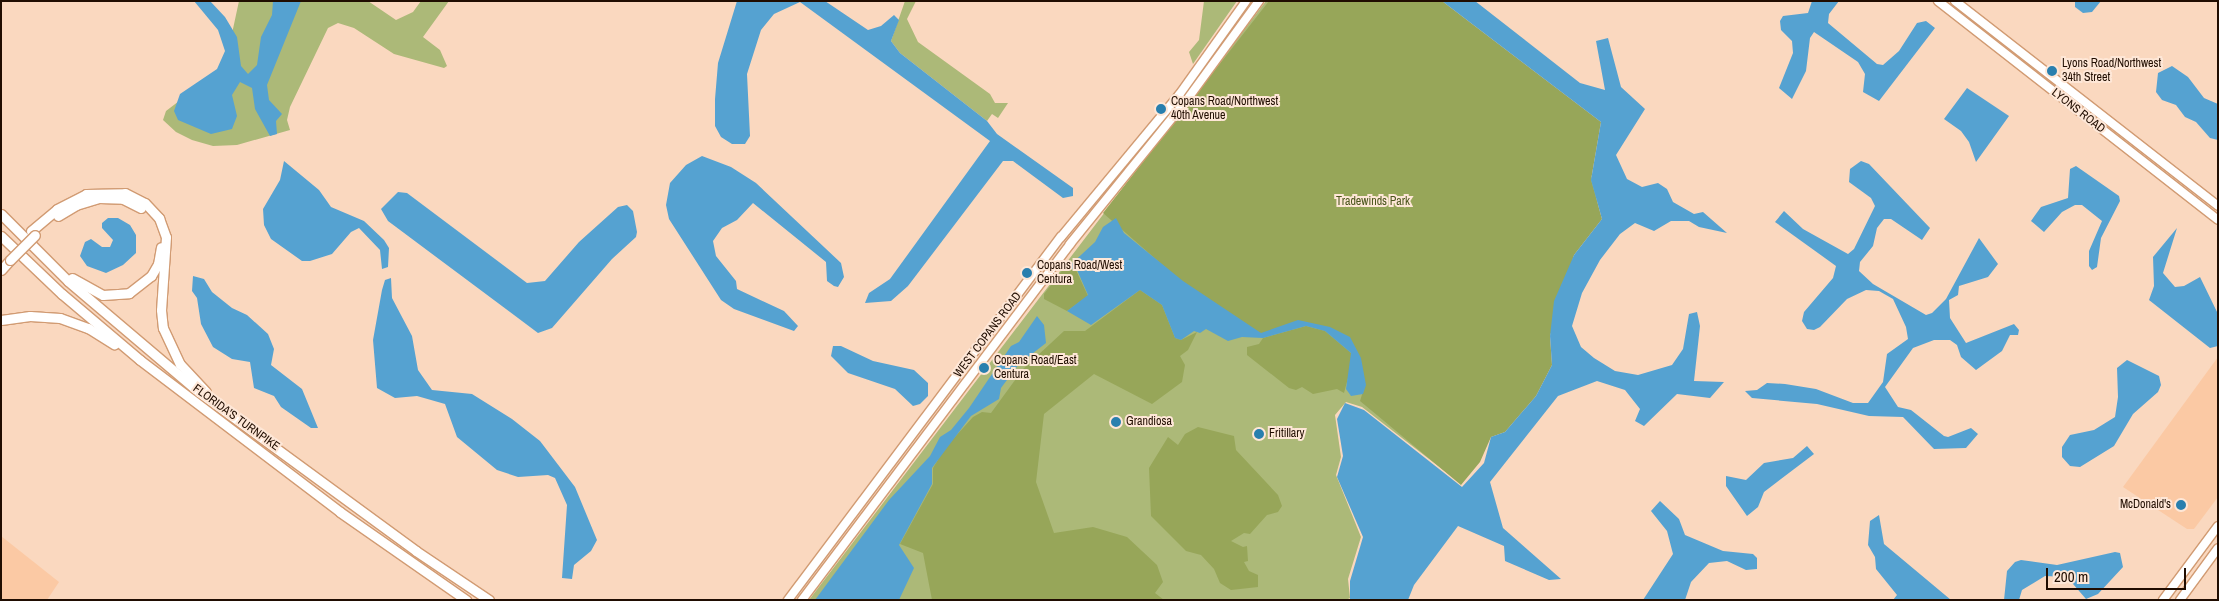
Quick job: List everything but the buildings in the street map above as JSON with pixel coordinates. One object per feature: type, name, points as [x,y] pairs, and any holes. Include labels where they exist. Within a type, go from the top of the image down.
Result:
[{"type":"highway","points":[[1,270],[6,259],[57,209],[86,194],[120,192],[145,203],[159,218],[166,237],[160,310],[169,347],[180,364],[223,408]]},
{"type":"highway","points":[[33,233],[76,205],[111,198],[132,202],[150,215],[161,243],[158,264],[151,276],[129,293],[115,296],[91,291],[47,260]]},
{"type":"highway","name":"FLORIDA'S TURNPIKE","points":[[1,214],[47,260],[133,338],[223,408],[416,552],[489,600]]},
{"type":"highway","name":"FLORIDA'S TURNPIKE","points":[[1,236],[62,294],[140,360],[332,506],[466,600]]},
{"type":"highway","points":[[1,320],[44,315],[75,322],[140,360]]},
{"type":"main road","name":"WEST COPANS ROAD","points":[[788,600],[1037,270],[1179,95],[1246,1]]},
{"type":"main road","name":"WEST COPANS ROAD","points":[[803,597],[1045,276],[1186,101],[1259,1]]},
{"type":"main road","name":"LYONS ROAD","points":[[1938,1],[2218,220]]},
{"type":"main road","name":"LYONS ROAD","points":[[1956,1],[2218,206]]},
{"type":"main road","points":[[1037,270],[1045,276]]},
{"type":"main road","points":[[2163,600],[2218,526]]},
{"type":"main road","points":[[2180,600],[2218,548]]},
{"type":"main road","points":[[797,588],[803,597]]},
{"type":"shaded area","points":[[2218,357],[2218,497],[2194,529],[2187,529],[2123,487]]},
{"type":"shaded area","points":[[1,536],[59,582],[47,600],[1,600]]},
{"type":"green space","points":[[239,1],[368,1],[396,20],[413,12],[421,1],[449,1],[423,37],[440,50],[447,66],[444,68],[394,54],[354,28],[338,23],[328,28],[290,107],[287,120],[290,130],[237,145],[213,146],[192,140],[176,132],[163,120],[166,111],[225,66]]},
{"type":"green space","points":[[905,1],[916,1],[907,19],[918,42],[990,94],[995,103],[1008,103],[998,118],[992,114],[987,121],[900,53],[891,41]]},
{"type":"green space","points":[[1204,1],[1237,1],[1193,64],[1189,52],[1199,40]]},
{"type":"green space","name":"Tradewinds Park","points":[[1266,1],[1442,1],[1593,179],[1600,218],[1574,254],[1490,436],[1460,483],[1362,407],[1346,402],[1335,415],[1341,457],[1336,475],[1361,537],[1348,579],[1350,598],[1346,600],[809,600]]},
{"type":"green space","points":[[1269,1],[1442,1],[1601,122],[1591,180],[1602,219],[1574,255],[1550,336],[1552,365],[1536,396],[1505,432],[1491,437],[1480,462],[1461,485],[1360,401],[1365,385],[1348,338],[1297,322],[1260,334],[1182,282],[1103,213]]},
{"type":"green space","points":[[1064,268],[1076,270],[1088,296],[1067,311],[1044,299],[1044,294]]},
{"type":"green space","points":[[1140,290],[1162,305],[1175,338],[1181,340],[1197,332],[1188,350],[1180,356],[1185,365],[1182,382],[1152,404],[1094,374],[1044,414],[1036,482],[1054,533],[1093,527],[1127,537],[1157,565],[1163,582],[1155,593],[1164,600],[932,600],[923,553],[900,544],[933,484],[933,468],[945,448],[973,417],[982,412],[991,413],[1023,369],[1064,331],[1085,331]]},
{"type":"green space","points":[[1306,326],[1325,331],[1351,353],[1352,363],[1344,393],[1337,389],[1313,394],[1302,387],[1296,390],[1289,388],[1247,355],[1247,347],[1259,344],[1263,338]]},
{"type":"green space","points":[[1198,427],[1234,436],[1236,450],[1278,495],[1282,506],[1278,512],[1267,515],[1250,534],[1244,533],[1231,541],[1243,547],[1247,546],[1248,561],[1244,562],[1249,571],[1258,575],[1258,587],[1231,590],[1220,583],[1214,569],[1201,555],[1186,551],[1151,516],[1149,468],[1168,437],[1178,445],[1185,434]]},
{"type":"water","points":[[194,1],[210,1],[225,17],[237,37],[241,66],[248,74],[257,65],[261,37],[272,15],[273,1],[301,1],[267,85],[269,100],[282,114],[276,121],[277,134],[270,136],[255,109],[252,88],[240,82],[232,95],[237,116],[232,129],[211,134],[178,120],[174,111],[180,94],[217,69],[225,51],[218,30]]},
{"type":"water","points":[[737,1],[825,1],[868,30],[881,26],[894,15],[899,20],[891,41],[900,53],[987,121],[997,134],[1073,188],[1073,196],[1063,198],[1013,161],[1003,161],[908,286],[891,301],[865,303],[869,293],[890,279],[990,141],[800,2],[774,14],[761,30],[747,74],[750,136],[745,144],[732,144],[721,137],[715,126],[715,99],[718,63]]},
{"type":"water","points":[[1442,1],[1475,1],[1580,83],[1605,90],[1596,41],[1608,38],[1621,87],[1645,109],[1616,155],[1627,179],[1642,187],[1658,183],[1667,189],[1673,202],[1694,214],[1703,212],[1727,233],[1699,227],[1689,221],[1671,221],[1654,231],[1635,223],[1620,234],[1600,260],[1582,293],[1572,326],[1581,347],[1594,358],[1615,371],[1638,375],[1672,365],[1683,349],[1689,314],[1697,312],[1700,326],[1694,381],[1724,382],[1710,398],[1677,394],[1644,426],[1635,421],[1640,409],[1625,390],[1597,381],[1558,396],[1490,482],[1503,528],[1561,579],[1549,580],[1505,561],[1504,546],[1458,526],[1414,585],[1408,600],[1350,600],[1350,581],[1363,537],[1337,477],[1343,456],[1337,419],[1345,403],[1364,410],[1462,487],[1484,463],[1491,437],[1505,432],[1536,396],[1552,365],[1550,336],[1554,301],[1574,255],[1602,219],[1591,180],[1601,122]]},
{"type":"water","points":[[1812,1],[1839,1],[1829,14],[1828,23],[1877,64],[1883,65],[1899,51],[1917,23],[1926,21],[1935,28],[1879,101],[1863,92],[1865,74],[1858,62],[1814,32],[1810,38],[1806,71],[1792,99],[1779,88],[1793,53],[1792,41],[1781,30],[1780,21],[1783,16],[1808,13]]},
{"type":"water","points":[[2075,1],[2101,1],[2092,12],[2083,13],[2075,7]]},
{"type":"water","points":[[2172,66],[2188,77],[2204,98],[2218,104],[2218,140],[2210,138],[2196,122],[2185,117],[2176,105],[2162,100],[2156,92],[2158,73]]},
{"type":"water","points":[[1967,88],[2009,116],[1976,162],[1969,142],[1961,131],[1944,119]]},
{"type":"water","points":[[702,156],[731,167],[756,183],[841,263],[844,277],[838,287],[827,281],[826,262],[753,203],[737,220],[722,228],[713,241],[716,256],[736,281],[737,289],[784,311],[798,326],[794,331],[734,309],[721,300],[669,219],[666,205],[670,183],[686,165]]},
{"type":"water","points":[[284,161],[319,190],[331,207],[364,221],[384,240],[389,248],[388,267],[382,269],[380,250],[359,228],[351,232],[332,254],[310,261],[302,261],[271,239],[264,225],[263,209],[280,180]]},
{"type":"water","points":[[1861,161],[1869,164],[1930,228],[1922,240],[1891,219],[1884,219],[1877,228],[1873,246],[1860,262],[1859,271],[1873,284],[1926,315],[1932,313],[1946,299],[1979,238],[1998,264],[1988,277],[1959,286],[1958,295],[1949,300],[1950,318],[1966,343],[2014,324],[2019,330],[2018,335],[2010,335],[2002,351],[1976,370],[1961,357],[1957,345],[1950,340],[1934,340],[1913,348],[1885,387],[1898,407],[1911,410],[1944,436],[1948,437],[1971,428],[1978,434],[1966,448],[1934,449],[1903,417],[1869,416],[1817,404],[1752,398],[1745,391],[1757,390],[1767,383],[1785,384],[1816,389],[1853,403],[1868,403],[1883,382],[1887,354],[1908,339],[1906,327],[1893,299],[1879,291],[1866,290],[1847,299],[1820,327],[1814,330],[1807,329],[1802,321],[1804,312],[1833,278],[1836,266],[1775,222],[1784,211],[1803,229],[1848,254],[1854,249],[1875,206],[1871,198],[1849,182],[1850,169]]},
{"type":"water","points":[[2076,166],[2119,196],[2120,201],[2101,238],[2097,267],[2092,270],[2089,266],[2089,251],[2102,221],[2082,205],[2075,205],[2062,212],[2044,232],[2031,221],[2041,207],[2068,198],[2070,169]]},
{"type":"water","points":[[398,192],[407,193],[527,283],[545,281],[579,242],[618,207],[627,205],[633,211],[637,232],[636,237],[612,259],[552,328],[538,333],[388,221],[381,209]]},
{"type":"water","points":[[108,218],[118,218],[130,225],[136,235],[136,253],[123,265],[106,273],[87,266],[80,256],[85,242],[91,239],[102,247],[110,247],[113,240],[102,228],[102,223]]},
{"type":"water","points":[[1116,218],[1124,233],[1183,281],[1261,333],[1298,320],[1330,327],[1350,337],[1361,358],[1366,385],[1363,394],[1351,396],[1346,389],[1351,353],[1325,331],[1306,326],[1263,338],[1242,337],[1228,341],[1206,329],[1200,333],[1194,331],[1181,340],[1175,338],[1162,305],[1140,290],[1091,325],[1067,311],[1088,295],[1077,270],[1067,268],[1095,242],[1103,227]]},
{"type":"water","points":[[2177,228],[2163,273],[2175,287],[2184,286],[2200,277],[2218,314],[2218,346],[2210,348],[2149,300],[2154,286],[2153,257]]},
{"type":"water","points":[[193,276],[204,279],[212,292],[232,308],[247,315],[268,334],[274,349],[271,365],[302,389],[318,428],[311,428],[281,407],[274,396],[254,388],[250,362],[232,359],[213,347],[201,324],[197,298],[192,291]]},
{"type":"water","points":[[391,278],[392,298],[412,336],[418,370],[432,390],[472,394],[512,419],[540,441],[575,487],[597,540],[591,551],[574,565],[572,579],[562,578],[567,505],[555,478],[548,475],[518,477],[497,470],[457,437],[445,404],[417,396],[395,398],[377,388],[373,340],[382,290],[385,280]]},
{"type":"water","points":[[1037,316],[1044,325],[1046,343],[1019,364],[1001,388],[999,399],[971,416],[932,468],[932,484],[899,545],[914,568],[899,600],[815,600],[889,500],[930,456],[940,437],[951,430],[969,408],[1011,346],[1019,342]]},
{"type":"water","points":[[833,346],[841,346],[873,361],[914,370],[928,383],[928,396],[920,404],[913,406],[895,389],[848,373],[831,356]]},
{"type":"water","points":[[2127,360],[2159,376],[2161,385],[2158,392],[2133,414],[2114,446],[2080,467],[2070,466],[2062,457],[2062,447],[2070,435],[2094,430],[2115,417],[2118,397],[2117,368]]},
{"type":"water","points":[[1807,446],[1814,454],[1764,492],[1758,507],[1747,516],[1726,486],[1726,476],[1746,480],[1764,463],[1793,458]]},
{"type":"water","points":[[1660,501],[1679,519],[1685,535],[1723,551],[1753,554],[1757,558],[1757,569],[1746,570],[1727,561],[1709,563],[1691,582],[1685,600],[1643,600],[1673,554],[1667,531],[1651,511]]},
{"type":"water","points":[[1879,515],[1884,544],[1951,600],[1893,600],[1897,595],[1876,569],[1875,557],[1868,545],[1870,521]]},
{"type":"water","points":[[2115,552],[2120,553],[2123,567],[2098,594],[2086,599],[2067,577],[2045,576],[2022,590],[2019,600],[2004,600],[2007,571],[2015,562],[2021,560],[2057,565]]},
{"type":"place","name":"Lyons Road/Northwest 34th Street","points":[[2052,71]]},
{"type":"place","name":"Copans Road/Northwest 40th Avenue","points":[[1161,109]]},
{"type":"place","name":"Copans Road/West Centura","points":[[1027,273]]},
{"type":"place","name":"Copans Road/East Centura","points":[[984,368]]},
{"type":"place","name":"Grandiosa","points":[[1116,422]]},
{"type":"place","name":"Fritillary","points":[[1259,434]]},
{"type":"place","name":"McDonald's","points":[[2181,505]]}]
